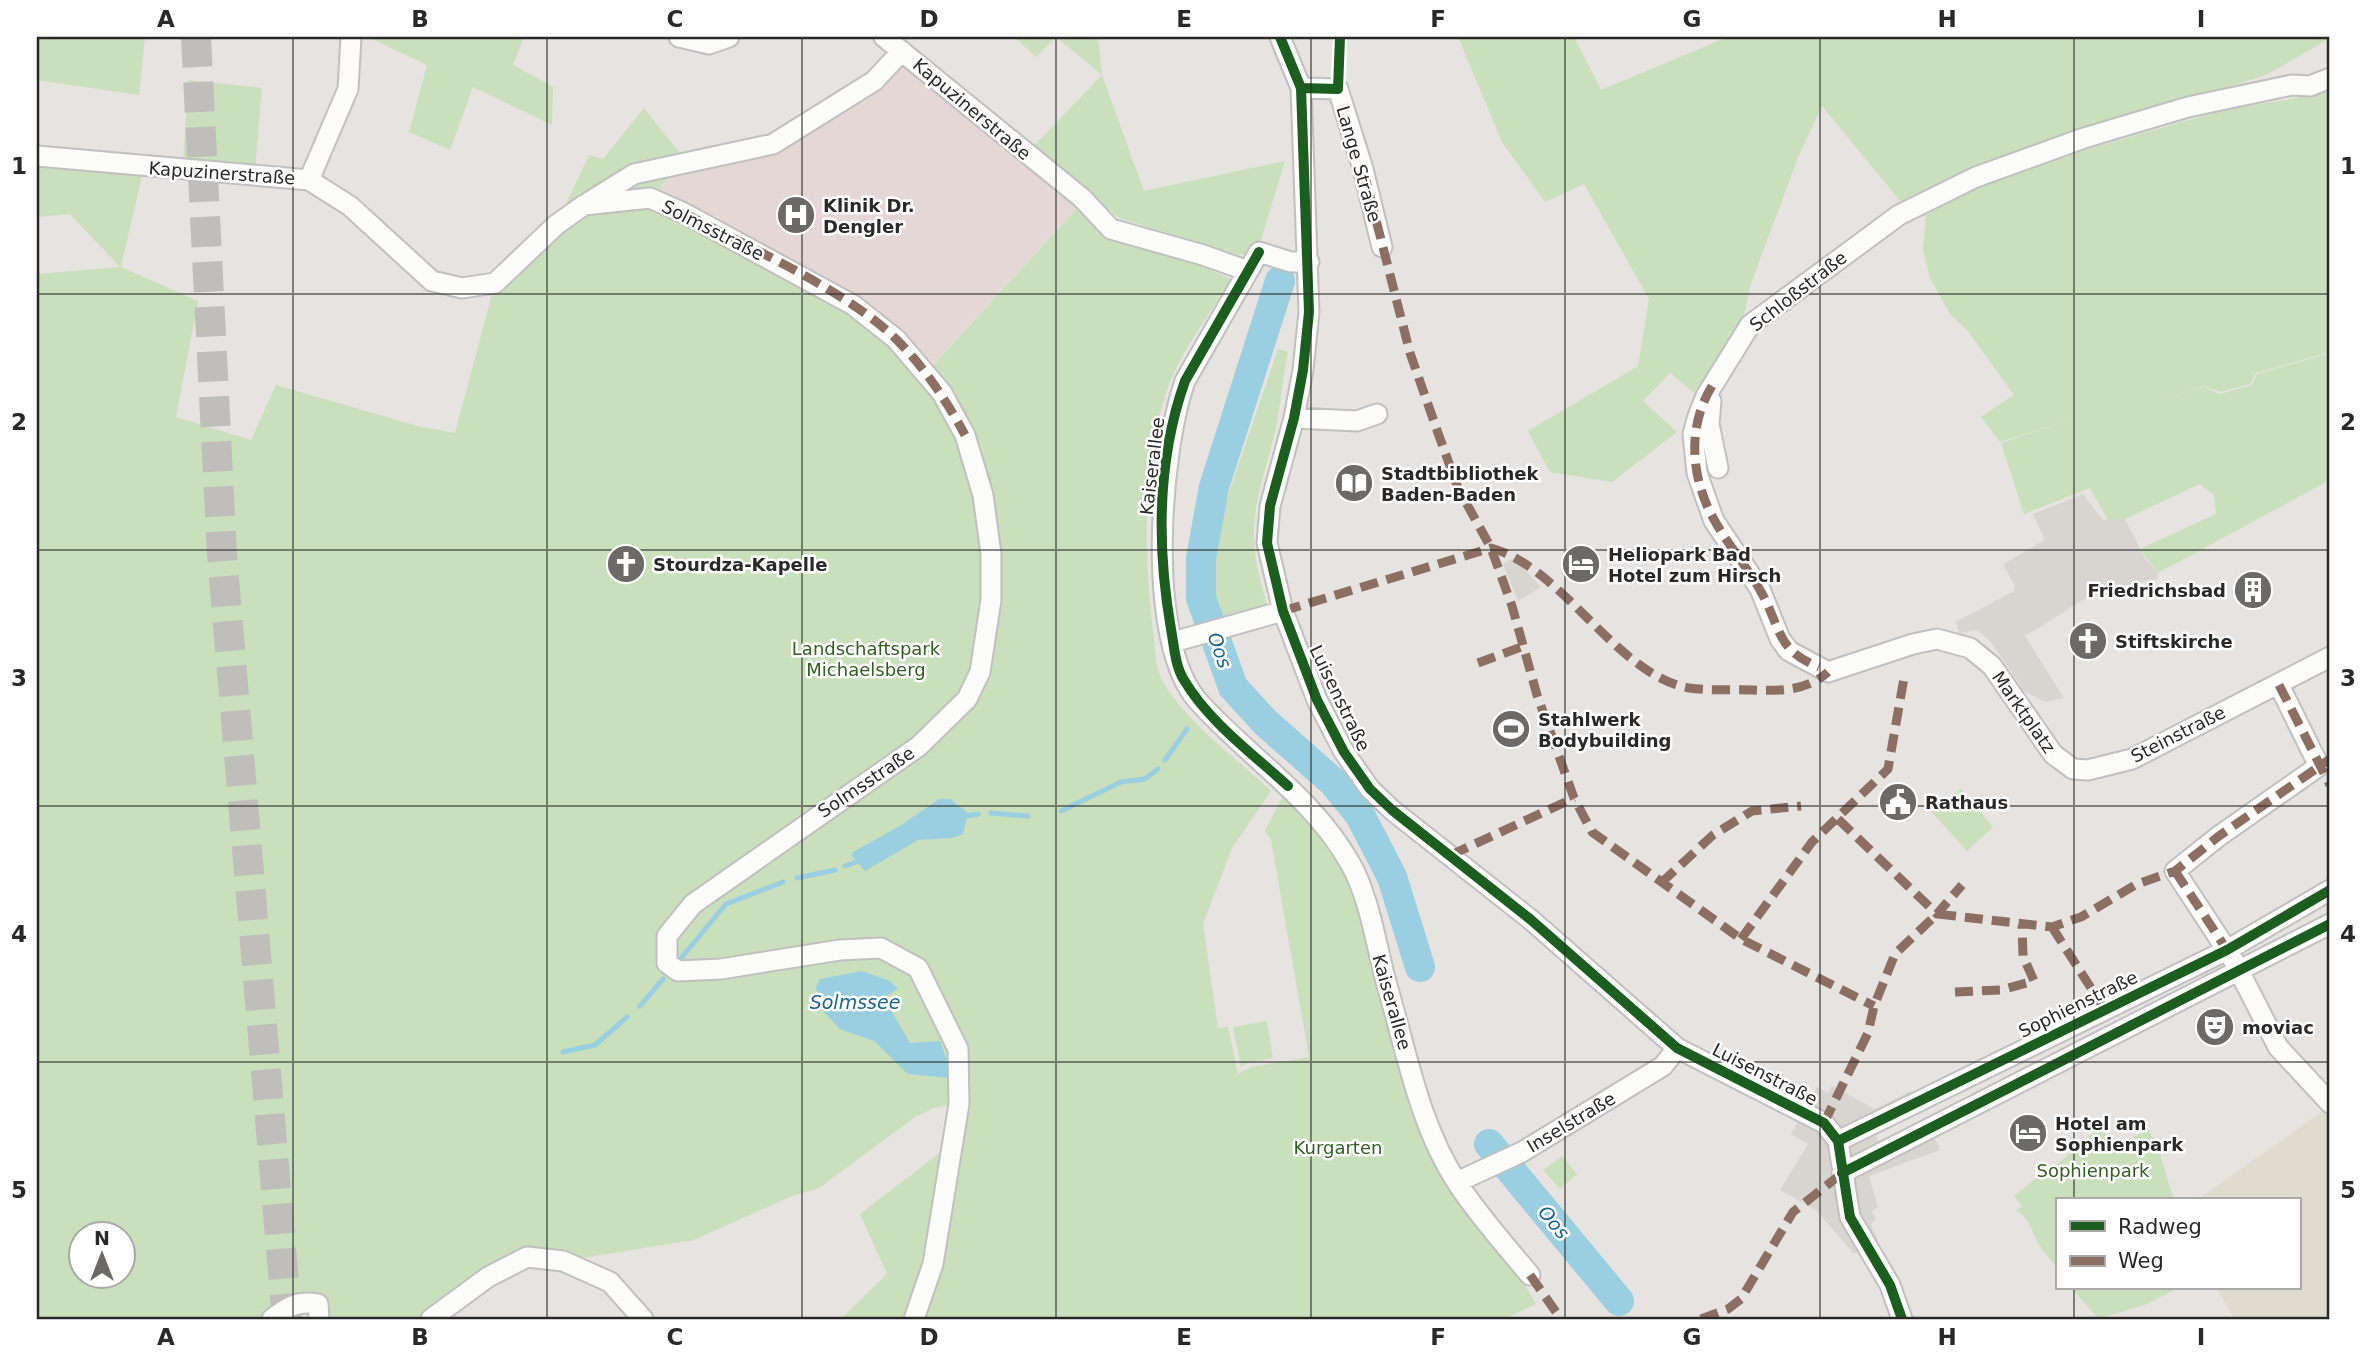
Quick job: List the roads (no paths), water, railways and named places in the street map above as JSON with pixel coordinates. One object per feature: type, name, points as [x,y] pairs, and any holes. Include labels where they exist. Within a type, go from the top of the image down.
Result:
[{"type":"street","points":[[309,180],[348,89],[351,37]]},
{"type":"street","points":[[679,37],[709,44],[729,37]]},
{"type":"street","points":[[884,37],[902,51]]},
{"type":"street","points":[[1280,37],[1301,88]]},
{"type":"street","name":"Kapuzinerstraße","points":[[584,205],[634,174],[773,144],[802,129],[874,81],[902,51],[1082,198],[1111,229],[1203,255],[1248,271]]},
{"type":"street","name":"Schloßstraße","points":[[1937,639],[1828,671],[1789,651],[1780,639],[1760,589],[1714,521],[1697,473],[1693,434],[1712,386],[1750,325],[1899,215],[1953,187],[2020,160],[2188,107],[2292,85],[2310,86],[2330,78]]},
{"type":"street","name":"Lange Straße","points":[[1301,88],[1338,89],[1363,169],[1382,247]]},
{"type":"street","name":"Luisenstraße","points":[[1301,88],[1309,262],[1306,354],[1294,418],[1270,506],[1267,543],[1283,611],[1317,700],[1344,752],[1370,789],[1530,919],[1677,1048],[1824,1124],[1838,1141]]},
{"type":"street","name":"Kapuzinerstraße","points":[[37,156],[309,180],[350,206],[432,281],[461,288],[495,283],[556,225]]},
{"type":"street","name":"Solmsstraße","points":[[556,225],[584,205],[650,198],[684,213],[853,305],[896,339],[942,393],[965,435],[984,495],[991,554],[991,600],[980,672],[967,699],[919,746],[693,904],[667,936],[667,963],[678,971],[721,969],[840,950],[881,948],[918,968],[958,1049],[959,1104],[933,1264],[915,1319]]},
{"type":"street","name":"Kaiserallee","points":[[1309,262],[1291,262],[1259,252],[1185,382],[1178,400],[1162,501],[1162,577],[1173,642],[1182,677],[1197,700],[1288,786],[1351,863],[1421,1104],[1457,1182],[1530,1275]]},
{"type":"street","points":[[1712,386],[1709,424],[1718,468]]},
{"type":"street","points":[[1294,418],[1357,421],[1377,414]]},
{"type":"street","points":[[1173,642],[1283,611]]},
{"type":"street","name":"Marktplatz","points":[[1937,639],[1970,648],[1992,666],[2053,754],[2073,769]]},
{"type":"street","name":"Steinstraße","points":[[2073,769],[2088,770],[2132,759],[2330,657]]},
{"type":"street","points":[[2279,685],[2319,766],[2219,835],[2175,872],[2227,950],[2278,1047],[2330,1103]]},
{"type":"street","name":"Sophienstraße","points":[[1838,1141],[2227,950],[2330,890]]},
{"type":"street","points":[[1842,1173],[2239,973],[2330,924]]},
{"type":"street","name":"Inselstraße","points":[[1457,1182],[1485,1172],[1516,1155],[1662,1066],[1677,1048]]},
{"type":"street","points":[[1923,1100],[1936,1124]]},
{"type":"street","points":[[1838,1141],[1850,1217],[1889,1285],[1902,1319]]},
{"type":"street","points":[[431,1319],[488,1277],[527,1257],[564,1261],[610,1282],[643,1319]]},
{"type":"street","points":[[272,1319],[287,1307],[304,1301],[318,1304],[319,1319]]},
{"type":"water","points":[[939,799],[950,799],[968,813],[963,834],[952,838],[918,840],[865,871],[852,856],[853,852],[900,826]]},
{"type":"water","name":"Solmssee","points":[[862,971],[890,981],[898,989],[883,997],[910,1043],[940,1041],[951,1072],[949,1078],[908,1074],[874,1041],[840,1029],[820,1008],[816,987],[820,979]]},
{"type":"waterway","name":"Oos","points":[[1280,281],[1214,487],[1201,558],[1201,598],[1233,687],[1265,722],[1333,782],[1360,815],[1392,877],[1420,967]]},
{"type":"waterway","points":[[1222,694],[1233,687]]},
{"type":"waterway","points":[[1165,760],[1187,729]]},
{"type":"waterway","points":[[1061,811],[1121,782],[1145,779],[1158,769]]},
{"type":"waterway","points":[[991,813],[1028,816]]},
{"type":"waterway","points":[[967,816],[978,814]]},
{"type":"waterway","points":[[845,866],[857,862]]},
{"type":"waterway","points":[[797,878],[835,870]]},
{"type":"waterway","points":[[682,957],[726,904],[783,882]]},
{"type":"waterway","points":[[640,1006],[663,979]]},
{"type":"waterway","points":[[563,1052],[595,1045],[627,1017]]},
{"type":"waterway","name":"Oos","points":[[1489,1144],[1619,1301]]},
{"type":"tunnel","points":[[196,37],[222,555],[287,1319]]},
{"type":"place","name":"Klinik Dr. Dengler","points":[[796,215]]},
{"type":"place","name":"Stadtbibliothek Baden-Baden","points":[[1354,483]]},
{"type":"place","name":"Stourdza-Kapelle","points":[[626,564]]},
{"type":"place","name":"Heliopark Bad Hotel zum Hirsch","points":[[1581,564]]},
{"type":"place","name":"Friedrichsbad","points":[[2253,590]]},
{"type":"place","name":"Stiftskirche","points":[[2088,641]]},
{"type":"place","name":"Stahlwerk Bodybuilding","points":[[1511,729]]},
{"type":"place","name":"Rathaus","points":[[1898,802]]},
{"type":"place","name":"moviac","points":[[2215,1027]]},
{"type":"place","name":"Hotel am Sophienpark","points":[[2028,1133]]},
{"type":"park label","name":"Landschaftspark Michaelsberg","points":[[866,658]]},
{"type":"park label","name":"Kurgarten","points":[[1338,1147]]},
{"type":"park label","name":"Sophienpark","points":[[2093,1170]]}]
